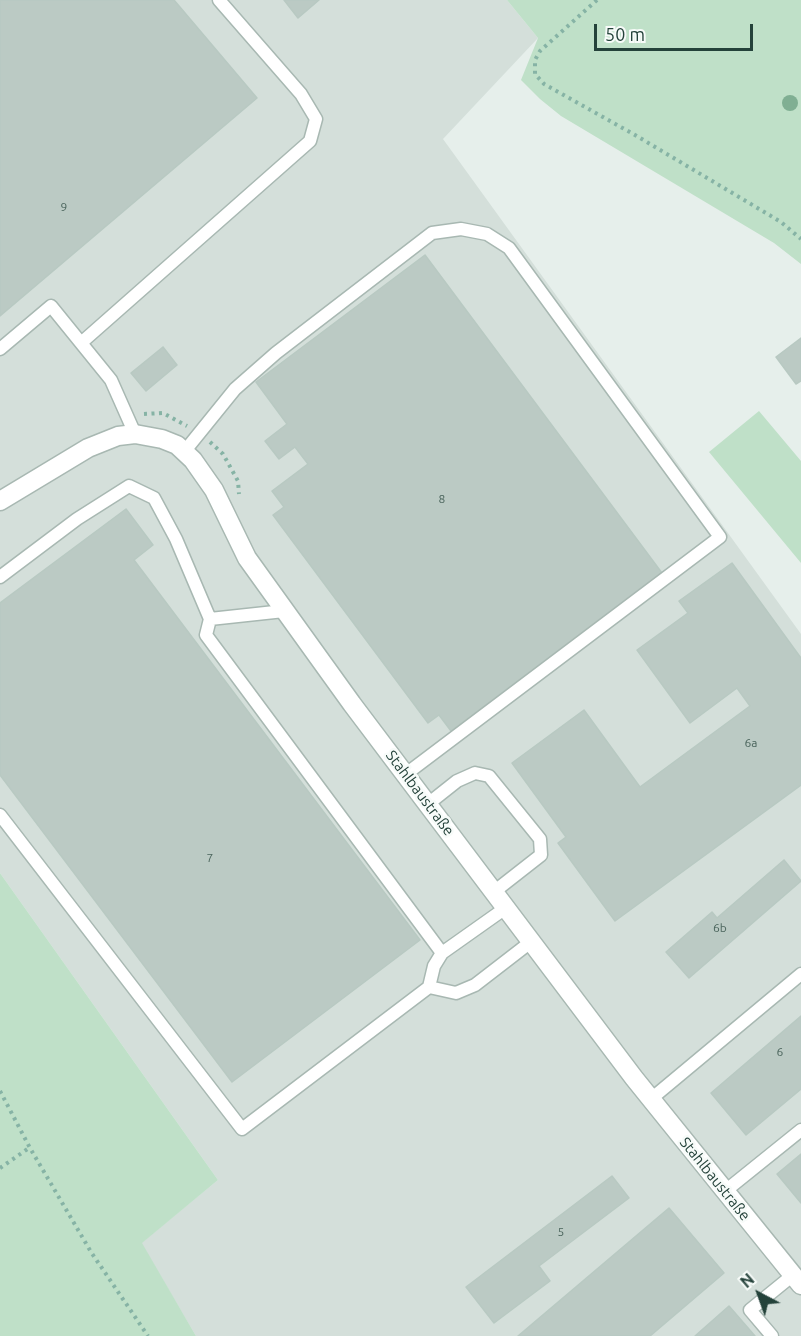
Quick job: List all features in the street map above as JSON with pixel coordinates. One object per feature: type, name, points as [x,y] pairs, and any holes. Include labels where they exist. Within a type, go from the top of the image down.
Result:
[{"type":"street","name":"Stahlbaustraße","points":[[0,501],[88,448],[118,436],[135,434],[162,439],[184,452],[214,490],[247,558],[284,611],[651,1099],[797,1280]]},
{"type":"lane","points":[[81,343],[310,141],[316,119],[301,94],[219,0]]},
{"type":"lane","points":[[184,452],[235,389],[276,353],[432,233],[461,229],[487,234],[509,248],[720,537],[406,774]]},
{"type":"lane","points":[[0,349],[51,306],[111,380],[135,434]]},
{"type":"lane","points":[[0,578],[77,519],[129,486],[154,498],[176,539],[210,619],[207,636],[442,953]]},
{"type":"lane","points":[[210,619],[284,611]]},
{"type":"lane","points":[[428,804],[457,781],[475,773],[489,776],[540,839],[541,855],[524,871],[495,891]]},
{"type":"lane","points":[[0,815],[242,1129],[429,987],[434,966],[442,953],[507,907]]},
{"type":"lane","points":[[429,987],[456,993],[475,984],[532,941]]},
{"type":"lane","points":[[651,1099],[801,974]]},
{"type":"lane","points":[[724,1192],[801,1130]]},
{"type":"lane","points":[[772,1336],[750,1310],[797,1280]]},
{"type":"path","points":[[597,0],[540,51],[535,60],[535,74],[544,84],[761,210],[801,239]]},
{"type":"path","points":[[0,1091],[30,1148],[91,1252],[148,1336]]},
{"type":"path","points":[[0,1168],[30,1148]]},
{"type":"shaded area","points":[[0,0],[507,0],[538,38],[443,139],[801,634],[801,1336],[196,1336],[141,1243],[218,1180],[0,873]]},
{"type":"green space","points":[[507,0],[801,0],[801,264],[774,243],[561,116],[540,99],[521,80],[538,38]]},
{"type":"green space","points":[[759,411],[801,461],[801,563],[709,452]]},
{"type":"green space","points":[[0,873],[218,1180],[142,1243],[196,1336],[0,1336]]},
{"type":"building","points":[[0,0],[174,0],[257,98],[0,316]]},
{"type":"building","points":[[284,0],[319,0],[298,18]]},
{"type":"building","points":[[425,255],[662,573],[451,731],[439,715],[428,723],[273,515],[284,507],[272,491],[308,464],[295,447],[279,459],[265,441],[287,424],[256,382]]},
{"type":"building","points":[[801,338],[801,381],[796,384],[776,357]]},
{"type":"building","points":[[163,347],[177,365],[146,391],[131,373]]},
{"type":"building","points":[[126,509],[153,545],[134,560],[420,940],[232,1082],[0,775],[0,603]]},
{"type":"building","points":[[732,563],[801,658],[801,785],[615,921],[558,843],[566,837],[512,763],[584,710],[640,787],[750,706],[737,688],[690,723],[637,650],[688,613],[679,601]]},
{"type":"building","points":[[784,860],[801,881],[689,978],[666,952],[712,912],[717,918]]},
{"type":"building","points":[[801,1016],[801,1089],[746,1135],[711,1093]]},
{"type":"building","points":[[801,1154],[801,1203],[777,1174]]},
{"type":"building","points":[[612,1176],[629,1198],[539,1266],[550,1281],[494,1323],[466,1287]]},
{"type":"building","points":[[669,1208],[724,1273],[650,1336],[518,1336]]},
{"type":"building","points":[[729,1306],[755,1336],[695,1336]]}]
